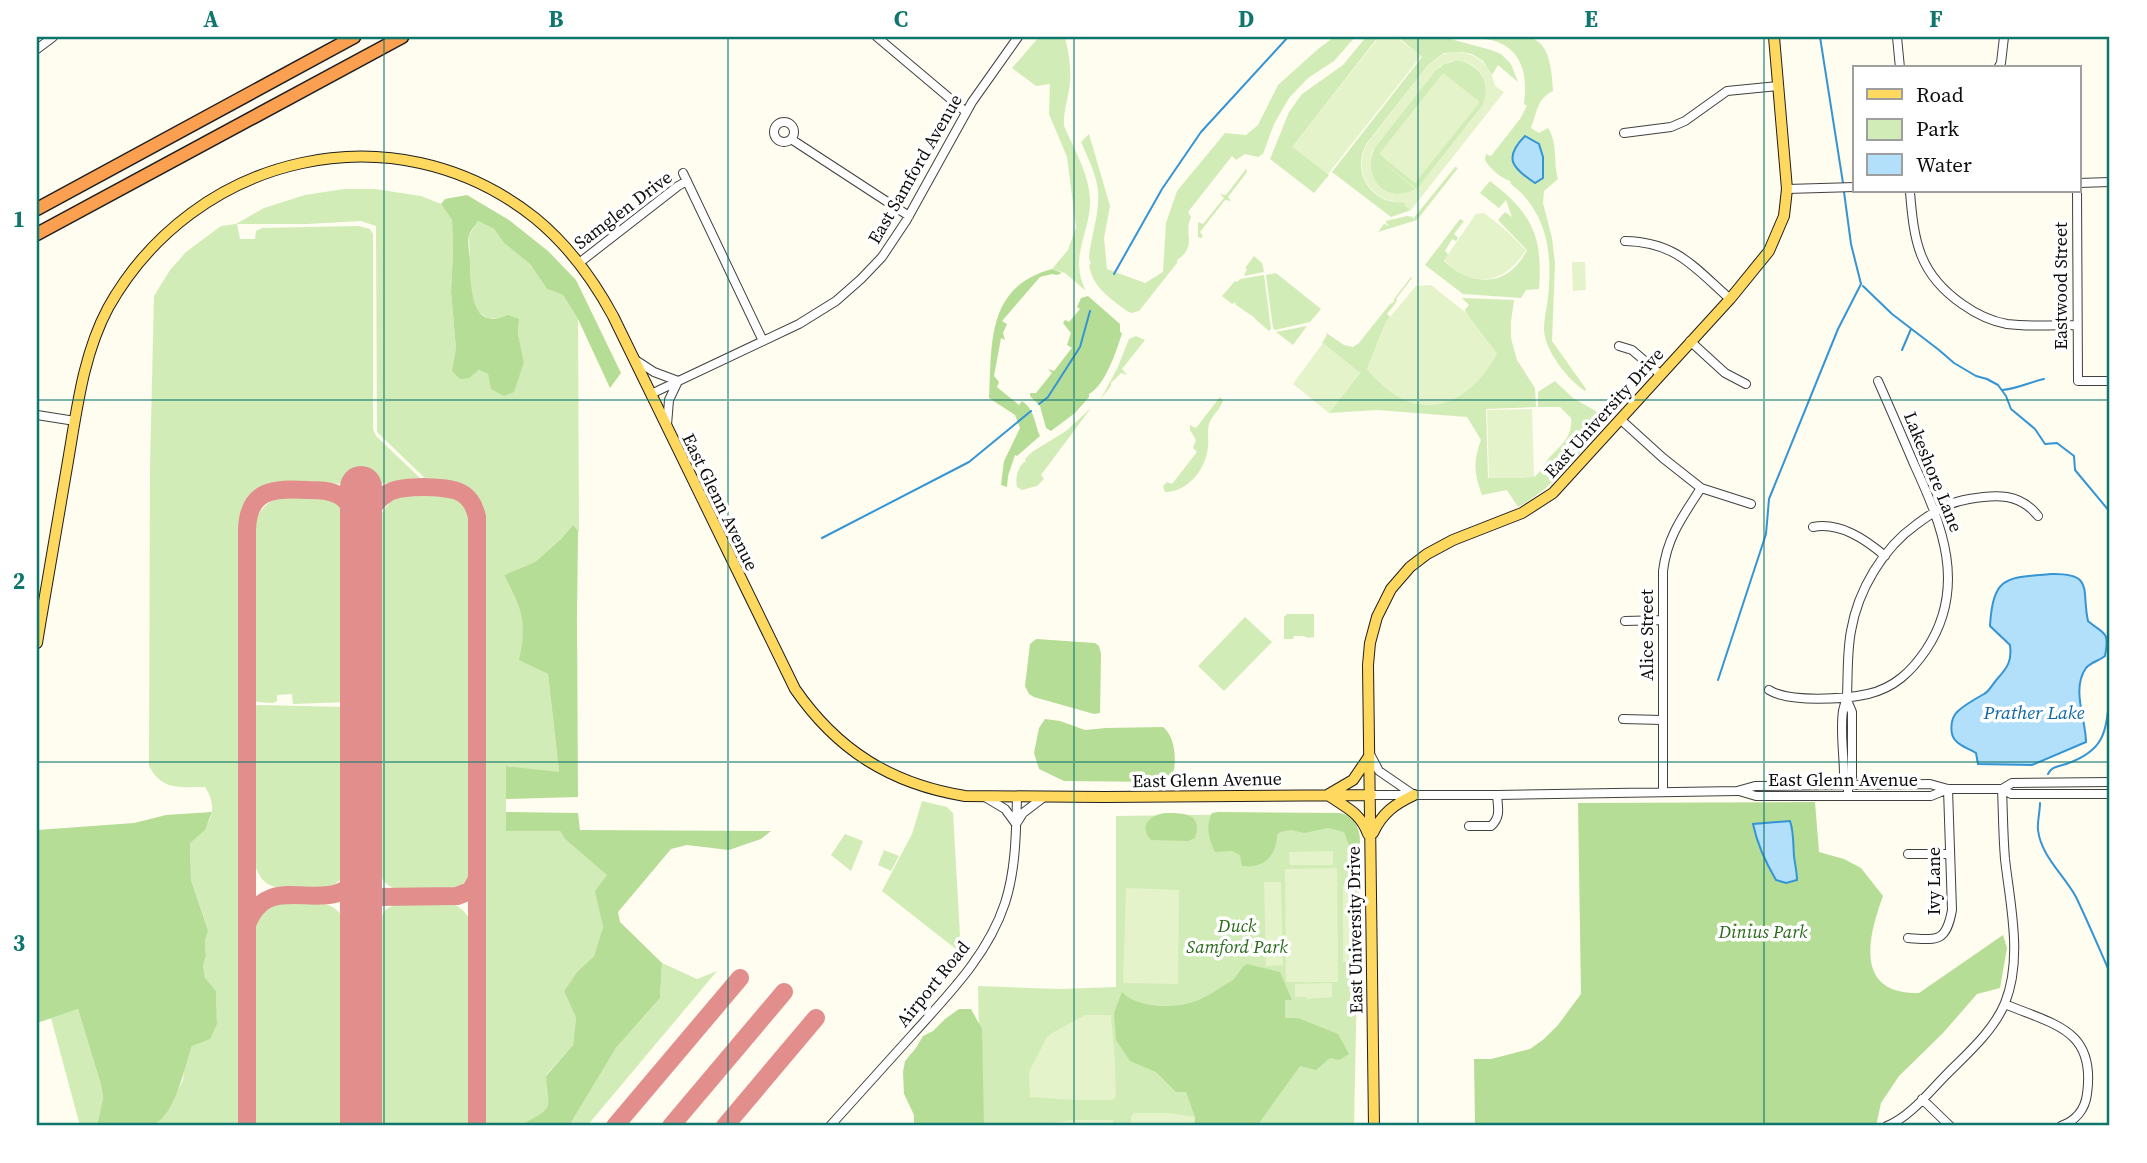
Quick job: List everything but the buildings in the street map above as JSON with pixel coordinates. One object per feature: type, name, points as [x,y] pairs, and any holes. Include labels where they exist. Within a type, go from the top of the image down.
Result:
[{"type":"highway","points":[[40,206],[354,37]]},
{"type":"highway","points":[[39,233],[402,37]]},
{"type":"main road","name":"East University Drive","points":[[1374,1126],[1368,665],[1377,617],[1391,589],[1410,567],[1427,554],[1453,540],[1522,513],[1541,502],[1564,482],[1730,299],[1769,251],[1784,216],[1787,189],[1774,37]]},
{"type":"main road","name":"East Glenn Avenue","points":[[37,643],[83,377],[107,310],[130,273],[159,240],[194,210],[237,184],[282,167],[314,160],[362,156],[411,161],[482,185],[522,208],[556,237],[579,263],[605,301],[783,669],[803,701],[822,724],[862,758],[901,779],[943,793],[985,797],[1371,794]]},
{"type":"main road","points":[[1370,754],[1353,780],[1328,794],[1351,809],[1363,821],[1370,840]]},
{"type":"main road","points":[[1370,840],[1386,811],[1414,795]]},
{"type":"street","points":[[37,49],[53,37]]},
{"type":"street","points":[[877,37],[966,112]]},
{"type":"street","name":"East Samford Avenue","points":[[651,394],[820,313],[842,296],[882,257],[909,216],[966,112],[1018,37]]},
{"type":"street","points":[[1897,37],[1900,66]]},
{"type":"street","points":[[1999,66],[2004,37]]},
{"type":"street","points":[[1624,133],[1671,127],[1685,121],[1727,91],[1779,86]]},
{"type":"street","points":[[791,139],[909,216]]},
{"type":"street","name":"Samglen Drive","points":[[579,263],[678,186],[685,177],[763,341]]},
{"type":"street","points":[[2080,183],[2110,183]]},
{"type":"street","points":[[1787,189],[1847,187]]},
{"type":"street","points":[[1910,192],[1913,230],[1919,253],[1933,278],[1947,293],[1976,313],[2004,323],[2077,325]]},
{"type":"street","name":"Eastwood Street","points":[[2077,192],[2078,381],[2110,381]]},
{"type":"street","points":[[1625,241],[1646,242],[1678,254],[1730,299]]},
{"type":"street","points":[[1690,341],[1725,373],[1746,384]]},
{"type":"street","points":[[1619,346],[1632,350],[1660,374]]},
{"type":"street","points":[[634,359],[654,372],[678,381],[669,400],[667,428]]},
{"type":"street","name":"Lakeshore Lane","points":[[1769,690],[1786,697],[1846,698],[1876,692],[1901,679],[1916,664],[1935,633],[1945,606],[1948,583],[1946,551],[1935,511],[1878,381]]},
{"type":"street","points":[[37,415],[75,421]]},
{"type":"street","points":[[1620,419],[1701,488],[1751,505]]},
{"type":"street","name":"Alice Street","points":[[1662,791],[1665,555],[1675,530],[1701,488]]},
{"type":"street","points":[[1848,796],[1848,785],[1852,778],[1852,712],[1846,698],[1850,633],[1865,588],[1885,556],[1909,529],[1935,511],[1965,499],[2002,496],[2019,499],[2027,503],[2038,516]]},
{"type":"street","points":[[1813,527],[1824,525],[1843,530],[1885,556]]},
{"type":"street","points":[[1625,621],[1663,620]]},
{"type":"street","points":[[1623,719],[1662,720]]},
{"type":"street","points":[[1370,754],[1379,771],[1414,795]]},
{"type":"street","name":"East Glenn Avenue","points":[[2003,789],[2012,783],[2110,782]]},
{"type":"street","name":"East Glenn Avenue","points":[[1371,794],[1737,791],[1755,786],[1848,785],[1930,785],[1948,789],[2003,789],[2011,794],[2110,794]]},
{"type":"street","name":"East Glenn Avenue","points":[[1737,791],[1755,796],[1930,796],[1948,789]]},
{"type":"street","name":"Ivy Lane","points":[[1908,938],[1937,938],[1949,927],[1952,910],[1948,789]]},
{"type":"street","points":[[1887,1126],[1900,1119],[1922,1099],[1988,1030],[2005,1004],[2012,968],[2014,923],[2005,857],[2003,789]]},
{"type":"street","points":[[1469,826],[1491,826],[1497,820],[1497,795]]},
{"type":"street","points":[[985,797],[1005,809],[1016,824],[1023,813],[1044,797]]},
{"type":"street","name":"Airport Road","points":[[830,1126],[950,993],[993,932],[1010,883],[1017,797]]},
{"type":"street","points":[[1908,854],[1950,854]]},
{"type":"street","points":[[2005,1004],[2072,1034],[2087,1058],[2086,1100],[2076,1118],[2061,1126]]},
{"type":"street","points":[[1922,1099],[1950,1126]]},
{"type":"green space","points":[[1523,36],[1541,44],[1547,54],[1553,91],[1541,102],[1531,128],[1539,133],[1548,128],[1554,146],[1558,179],[1544,191],[1543,203],[1555,263],[1552,341],[1585,391],[1559,364],[1545,337],[1549,265],[1548,249],[1540,220],[1523,195],[1485,160],[1486,154],[1491,156],[1527,106],[1524,104],[1523,70],[1510,49],[1496,41],[1475,37]]},
{"type":"green space","points":[[1039,37],[1065,38],[1068,49],[1070,82],[1064,126],[1084,171],[1090,199],[1079,267],[1086,291],[1065,273],[1052,269],[1068,250],[1076,227],[1067,157],[1049,114],[1050,84],[1036,86],[1012,68]]},
{"type":"green space","points":[[1334,37],[1355,37],[1334,61],[1308,78],[1289,98],[1274,124],[1263,154],[1258,157],[1245,154],[1236,160],[1232,156],[1188,212],[1191,217],[1187,250],[1139,311],[1127,311],[1109,297],[1094,280],[1089,265],[1098,190],[1094,172],[1081,142],[1089,134],[1110,206],[1104,238],[1107,269],[1145,283],[1163,272],[1166,223],[1177,191],[1225,133],[1246,135],[1258,125],[1278,85]]},
{"type":"green space","points":[[1366,37],[1378,37],[1293,146],[1329,175],[1314,193],[1270,159],[1289,112],[1302,94],[1343,65]]},
{"type":"green space","points":[[1379,37],[1396,37],[1421,56],[1328,174],[1292,147]]},
{"type":"green space","points":[[1398,37],[1443,37],[1491,50],[1501,54],[1511,64],[1518,82],[1498,65],[1492,75],[1483,61],[1472,54],[1444,53],[1429,64],[1367,143],[1362,154],[1363,175],[1374,193],[1393,202],[1405,202],[1411,210],[1391,217],[1332,172],[1422,57]]},
{"type":"green space","points":[[1458,52],[1472,55],[1487,67],[1495,86],[1504,92],[1411,210],[1404,205],[1406,202],[1383,198],[1367,184],[1363,174],[1364,152],[1369,141],[1430,63],[1444,54]],"holes":[[[1451,61],[1460,61],[1475,67],[1484,79],[1486,96],[1483,105],[1417,189],[1377,158],[1415,189],[1395,194],[1386,191],[1379,186],[1371,171],[1373,150],[1434,72]]]},
{"type":"green space","points":[[1458,60],[1478,70],[1482,76],[1486,89],[1483,105],[1418,188],[1407,193],[1387,192],[1374,179],[1371,169],[1375,147],[1435,71],[1444,64]]},
{"type":"green space","points":[[1443,73],[1480,102],[1415,183],[1379,154]]},
{"type":"green space","points":[[1455,167],[1458,168],[1417,220],[1378,232],[1384,224],[1390,226],[1386,221],[1407,216],[1413,219]]},
{"type":"green space","points":[[1246,169],[1247,172],[1228,197],[1231,201],[1225,200],[1200,232],[1203,236],[1198,237],[1198,222],[1203,224],[1224,198],[1220,194],[1226,195]]},
{"type":"green space","points":[[1490,181],[1525,215],[1536,240],[1540,270],[1539,289],[1526,290],[1521,298],[1463,294],[1425,265],[1460,219],[1464,221],[1454,234],[1458,238],[1456,241],[1452,239],[1445,251],[1448,254],[1444,261],[1455,270],[1466,276],[1489,280],[1510,271],[1519,262],[1527,250],[1498,220],[1505,212],[1512,217],[1506,200],[1499,208],[1480,193]]},
{"type":"green space","points":[[344,189],[375,189],[421,196],[441,204],[452,220],[451,292],[456,349],[469,377],[479,370],[488,374],[492,389],[524,362],[518,334],[519,319],[488,318],[477,311],[471,294],[469,235],[478,221],[494,229],[504,243],[530,264],[547,289],[563,295],[578,319],[579,532],[572,526],[535,562],[504,575],[515,597],[523,625],[520,660],[548,674],[559,773],[506,766],[506,831],[560,831],[565,839],[608,875],[596,891],[603,927],[594,956],[577,972],[564,991],[576,1018],[573,1045],[546,1075],[550,1104],[546,1110],[522,1126],[482,1126],[481,513],[474,497],[467,491],[451,485],[430,483],[377,432],[376,226],[361,221],[237,224],[240,239],[255,239],[256,231],[262,228],[359,226],[370,229],[373,234],[373,429],[376,436],[422,483],[272,484],[254,495],[243,512],[240,526],[240,1126],[150,1126],[165,1115],[183,1080],[185,1064],[192,1046],[217,1024],[216,991],[205,979],[203,966],[208,929],[191,880],[190,842],[211,818],[212,803],[205,787],[166,784],[149,766],[150,466],[154,296],[170,270],[186,252],[221,226],[236,224],[264,208],[305,195]]},
{"type":"green space","points":[[467,195],[509,220],[548,251],[576,280],[621,373],[610,388],[578,319],[563,295],[547,289],[530,264],[504,243],[494,229],[478,221],[468,242],[475,304],[486,317],[495,319],[508,315],[519,319],[518,334],[524,362],[514,392],[504,396],[491,389],[488,374],[479,370],[469,378],[460,379],[452,371],[456,349],[451,292],[452,220],[441,204],[445,199]]},
{"type":"green space","points":[[1484,213],[1526,250],[1517,262],[1498,276],[1477,279],[1466,276],[1444,260],[1476,214]]},
{"type":"green space","points":[[1254,256],[1262,263],[1264,272],[1244,276],[1247,269],[1245,268]]},
{"type":"green space","points":[[1572,262],[1585,262],[1586,290],[1573,291]]},
{"type":"green space","points":[[1052,269],[1062,273],[1040,277],[1002,321],[1007,324],[1003,333],[1005,340],[1001,338],[994,376],[999,382],[997,387],[1019,405],[1022,401],[1026,405],[1032,412],[1040,436],[1015,455],[1007,487],[1001,485],[1004,461],[1020,428],[1015,415],[989,398],[993,338],[1004,303],[1015,289],[1030,277]]},
{"type":"green space","points":[[1276,273],[1321,309],[1310,322],[1275,330],[1273,328],[1266,275]]},
{"type":"green space","points":[[1264,275],[1271,329],[1269,331],[1235,302],[1232,304],[1222,296],[1235,281]]},
{"type":"green space","points":[[1411,277],[1387,314],[1390,317],[1367,369],[1497,354],[1466,313],[1469,305],[1462,298],[1514,300],[1511,338],[1517,360],[1535,388],[1536,407],[1486,409],[1488,478],[1534,477],[1565,440],[1570,430],[1571,418],[1560,407],[1538,407],[1538,392],[1555,381],[1573,398],[1606,417],[1605,424],[1565,470],[1543,490],[1518,507],[1507,490],[1482,495],[1476,468],[1481,440],[1467,417],[1377,410],[1329,413],[1360,373],[1322,343],[1327,335],[1325,332],[1344,345],[1353,347],[1394,302],[1394,299]]},
{"type":"green space","points":[[1431,285],[1466,313],[1497,354],[1484,374],[1469,389],[1453,400],[1436,405],[1419,404],[1401,398],[1384,387],[1367,369],[1386,322],[1416,286]]},
{"type":"green space","points":[[1088,296],[1120,324],[1122,333],[1110,367],[1095,390],[1075,413],[1051,431],[1046,428],[1040,406],[1030,393],[1036,393],[1052,373],[1048,369],[1054,371],[1072,348],[1067,345],[1071,333],[1063,323],[1065,320],[1069,322],[1080,309],[1077,307],[1081,298]]},
{"type":"green space","points":[[1307,326],[1293,345],[1276,332]]},
{"type":"green space","points":[[1136,336],[1145,340],[1122,369],[1127,375],[1121,373],[1100,400],[1129,339]]},
{"type":"green space","points":[[1323,343],[1360,373],[1329,413],[1293,384]]},
{"type":"green space","points":[[1220,397],[1223,400],[1209,424],[1207,455],[1200,471],[1188,484],[1165,492],[1163,486],[1167,482],[1172,484],[1197,452],[1193,448],[1196,440],[1190,425],[1196,428]]},
{"type":"green space","points":[[1091,408],[1041,475],[1044,479],[1037,486],[1022,490],[1017,487],[1018,472],[1025,459],[1066,431]]},
{"type":"green space","points":[[1532,409],[1534,477],[1489,478],[1487,410]]},
{"type":"green space","points":[[406,493],[437,493],[455,497],[462,501],[473,520],[473,867],[462,885],[449,891],[396,889],[385,882],[376,867],[377,525],[387,506]]},
{"type":"green space","points":[[290,497],[321,497],[339,505],[349,522],[348,702],[293,704],[292,694],[277,695],[277,701],[273,703],[257,702],[255,525],[259,514],[272,501]]},
{"type":"green space","points":[[573,525],[578,531],[578,797],[506,799],[506,766],[559,772],[548,674],[519,660],[523,625],[515,597],[504,575],[535,562]]},
{"type":"green space","points":[[1287,614],[1314,614],[1314,637],[1294,636],[1293,639],[1284,639],[1284,617]]},
{"type":"green space","points":[[1245,617],[1272,642],[1224,691],[1198,666]]},
{"type":"green space","points":[[1036,639],[1095,643],[1099,646],[1100,713],[1094,714],[1029,694],[1025,686],[1030,644]]},
{"type":"green space","points":[[257,705],[348,707],[349,863],[343,876],[333,885],[312,889],[277,888],[261,877],[255,865]]},
{"type":"green space","points":[[1045,719],[1085,730],[1163,727],[1171,737],[1174,751],[1172,778],[1167,782],[1064,781],[1039,769],[1034,753],[1039,728]]},
{"type":"green space","points":[[922,801],[947,807],[953,813],[961,953],[882,891],[912,834]]},
{"type":"green space","name":"Dinius Park","points":[[1815,802],[1819,852],[1844,859],[1861,868],[1883,896],[1870,946],[1875,974],[1884,984],[1898,991],[1919,993],[2003,935],[2007,948],[2000,988],[1977,994],[1943,1033],[1899,1076],[1881,1103],[1876,1126],[1475,1126],[1474,1059],[1491,1059],[1530,1049],[1558,1025],[1581,994],[1578,803]]},
{"type":"green space","points":[[212,812],[205,830],[190,843],[191,880],[208,930],[203,966],[205,978],[216,991],[217,1024],[210,1039],[192,1046],[172,1104],[157,1122],[136,1127],[97,1126],[103,1098],[101,1085],[78,1009],[37,1023],[37,830],[134,823],[166,815]]},
{"type":"green space","points":[[506,812],[578,813],[580,830],[771,831],[761,839],[729,850],[687,845],[671,849],[618,912],[620,922],[662,963],[660,998],[616,1048],[569,1126],[522,1125],[548,1107],[546,1076],[573,1045],[576,1018],[564,991],[577,972],[594,956],[603,927],[595,891],[607,875],[565,839],[560,831],[506,831]]},
{"type":"green space","points":[[1165,813],[1185,814],[1194,819],[1197,830],[1195,838],[1188,841],[1151,840],[1146,830],[1148,822]]},
{"type":"green space","points":[[1212,813],[1340,813],[1350,817],[1356,824],[1360,845],[1358,849],[1352,847],[1348,844],[1344,832],[1328,828],[1304,833],[1291,830],[1277,835],[1274,849],[1267,860],[1257,865],[1242,866],[1240,855],[1232,851],[1215,852],[1209,823]]},
{"type":"green space","name":"Duck Samford Park","points":[[1340,813],[1354,821],[1360,836],[1354,1126],[981,1126],[978,986],[1060,989],[1116,987],[1116,816]]},
{"type":"green space","points":[[845,834],[863,841],[851,871],[831,855]]},
{"type":"green space","points":[[884,850],[899,856],[891,871],[878,865]]},
{"type":"green space","points":[[1333,851],[1333,865],[1290,865],[1289,852]]},
{"type":"green space","points":[[1337,868],[1338,982],[1286,982],[1285,869]]},
{"type":"green space","points":[[1264,882],[1281,882],[1283,965],[1266,966]]},
{"type":"green space","points":[[1343,886],[1353,886],[1354,962],[1343,962]]},
{"type":"green space","points":[[1126,888],[1179,890],[1178,984],[1123,983]]},
{"type":"green space","points":[[433,900],[453,904],[461,908],[472,926],[472,1126],[376,1126],[377,926],[385,910],[401,901]]},
{"type":"green space","points":[[280,903],[321,903],[337,910],[348,928],[348,1126],[254,1126],[254,930],[263,913]]},
{"type":"green space","points":[[662,963],[697,979],[717,971],[587,1126],[569,1126],[616,1048],[660,998]]},
{"type":"green space","points":[[1247,964],[1280,972],[1292,1000],[1285,1000],[1285,1018],[1298,1018],[1338,1034],[1349,1054],[1339,1060],[1330,1058],[1316,1070],[1300,1066],[1257,1126],[1194,1126],[1195,1117],[1186,1092],[1176,1092],[1156,1072],[1130,1061],[1116,1040],[1114,1013],[1122,992],[1136,1001],[1156,1006],[1185,1004],[1208,995],[1233,980]]},
{"type":"green space","points":[[1332,983],[1332,997],[1295,997],[1295,984]]},
{"type":"green space","points":[[78,1009],[101,1085],[103,1098],[97,1126],[80,1126],[51,1018]]},
{"type":"green space","points":[[959,1009],[971,1009],[982,1029],[984,1126],[914,1126],[914,1115],[904,1094],[905,1061],[923,1036]]},
{"type":"green space","points":[[1085,1015],[1111,1015],[1116,1097],[1112,1100],[1076,1100],[1030,1097],[1029,1072],[1047,1037]]},
{"type":"green space","points":[[1134,1113],[1169,1113],[1195,1117],[1194,1126],[1131,1126]]},
{"type":"green space","points":[[1072,1120],[1113,1120],[1113,1126],[1047,1126]]},
{"type":"water","points":[[1525,136],[1539,144],[1543,157],[1543,178],[1535,183],[1513,162],[1514,151]]},
{"type":"water","name":"Prather Lake","points":[[2065,574],[2080,580],[2085,592],[2088,621],[2106,637],[2105,656],[2086,668],[2080,685],[2086,742],[2032,765],[1978,764],[1976,753],[1954,739],[1951,727],[1957,712],[1988,691],[2008,663],[2010,645],[1990,626],[1995,596],[1999,588],[2014,578]]},
{"type":"water","points":[[1790,821],[1797,880],[1786,883],[1776,880],[1772,873],[1759,846],[1753,824]]},
{"type":"waterway","points":[[1114,274],[1162,189],[1201,132],[1288,37]]},
{"type":"waterway","points":[[1820,37],[1843,183]]},
{"type":"waterway","points":[[1718,680],[1766,534],[1769,499],[1838,329],[1861,284],[1851,244],[1844,192]]},
{"type":"waterway","points":[[1863,286],[1892,314],[1954,363],[1998,385],[2011,409],[2035,429],[2045,444],[2057,443],[2074,456],[2075,470],[2110,512]]},
{"type":"waterway","points":[[1039,404],[1048,397],[1080,347],[1090,311]]},
{"type":"waterway","points":[[1902,350],[1911,329]]},
{"type":"waterway","points":[[2002,390],[2044,379]]},
{"type":"waterway","points":[[822,538],[969,462],[1031,411]]},
{"type":"waterway","points":[[2048,774],[2053,768],[2079,758],[2097,745],[2105,728],[2110,691]]},
{"type":"waterway","points":[[2040,803],[2040,839],[2076,897],[2110,973]]},
{"type":"taxiway","points":[[361,527],[383,496],[395,490],[415,487],[457,491],[470,501],[477,517],[477,1126]]},
{"type":"taxiway","points":[[247,1126],[249,516],[252,506],[265,494],[284,490],[320,490],[344,499],[361,527]]},
{"type":"taxiway","points":[[247,925],[257,907],[270,898],[334,894],[349,887],[361,873]]},
{"type":"taxiway","points":[[361,921],[369,903],[377,897],[457,896],[470,891],[477,879]]},
{"type":"taxiway","points":[[615,1126],[740,978]]},
{"type":"taxiway","points":[[671,1126],[784,992]]},
{"type":"taxiway","points":[[725,1126],[816,1018]]},
{"type":"runway","points":[[361,487],[361,1126]]}]
